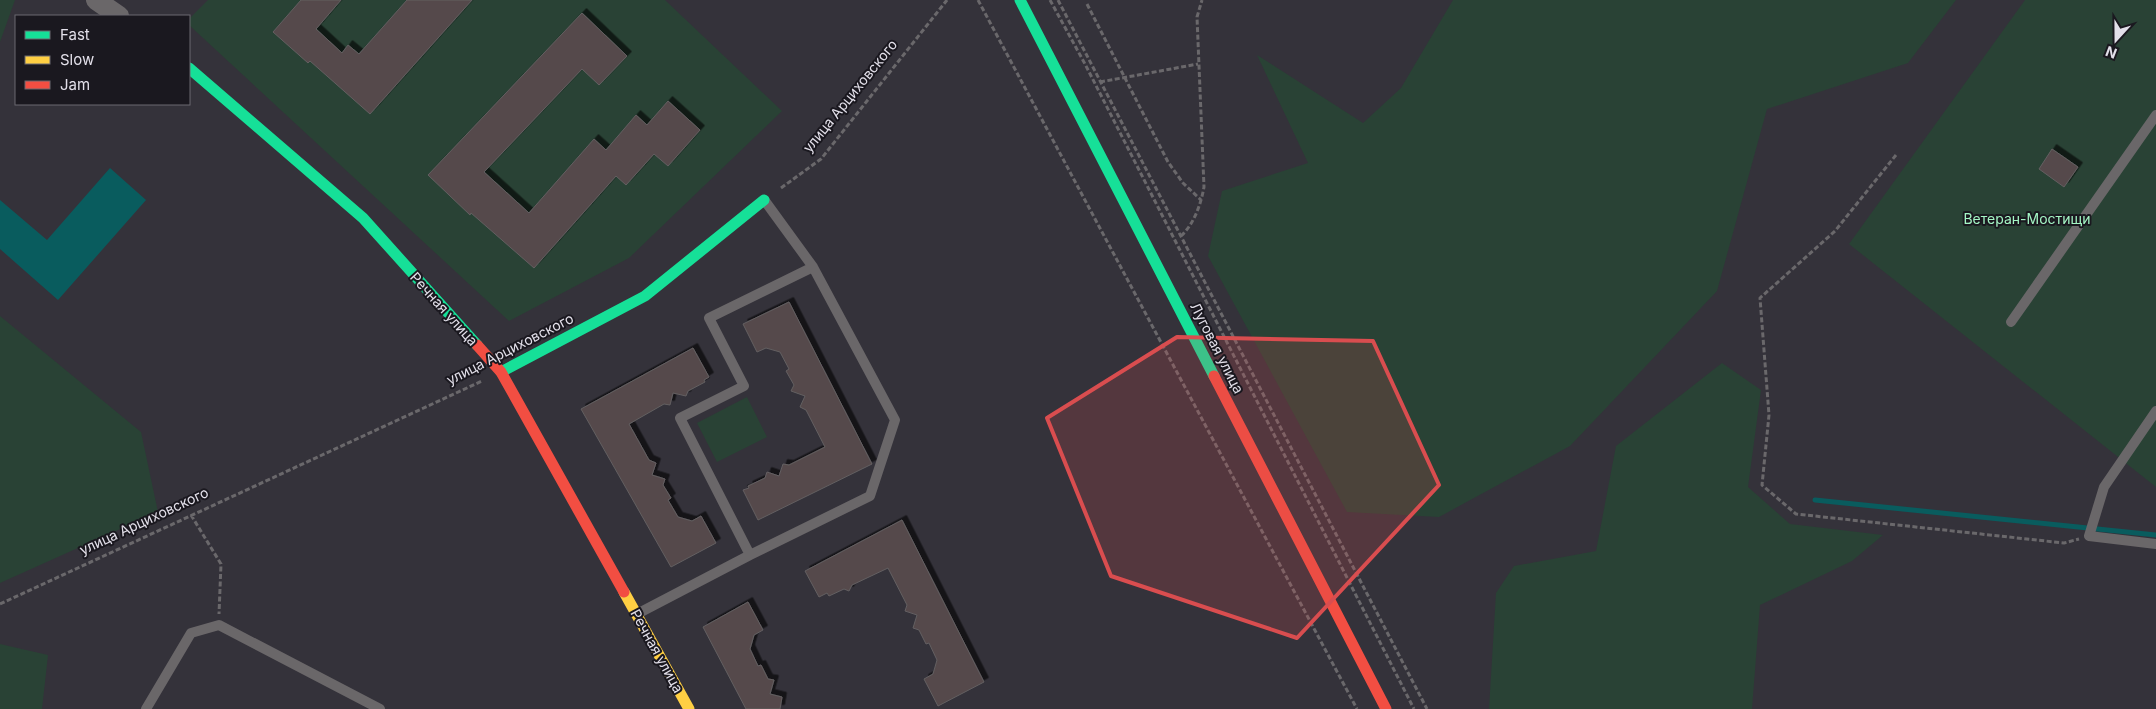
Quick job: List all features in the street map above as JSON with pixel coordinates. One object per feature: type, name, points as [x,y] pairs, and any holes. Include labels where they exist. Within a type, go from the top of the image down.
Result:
[{"type":"street","points":[[96,0],[118,15]]},
{"type":"street","name":"Луговая улица","points":[[1020,0],[1386,709]]},
{"type":"street","name":"Речная улица","points":[[190,69],[363,218],[501,372],[689,709]]},
{"type":"street","name":"улица Арциховского","points":[[501,372],[645,296],[764,200]]},
{"type":"lane","points":[[2010,322],[2156,115]]},
{"type":"lane","points":[[637,614],[750,555],[870,496],[895,420],[813,267],[764,200]]},
{"type":"lane","points":[[750,555],[680,418],[744,386],[709,318],[813,267]]},
{"type":"lane","points":[[2156,411],[2104,487],[2089,536],[2156,544]]},
{"type":"lane","points":[[146,709],[191,633],[219,625],[380,709]]},
{"type":"path","name":"улица Арциховского","points":[[764,200],[821,159],[947,0]]},
{"type":"path","points":[[978,0],[1357,709]]},
{"type":"path","points":[[1050,0],[1089,72],[1414,709]]},
{"type":"path","points":[[1058,0],[1427,709]]},
{"type":"path","points":[[1181,236],[1190,226],[1201,200],[1205,175],[1197,17],[1202,0]]},
{"type":"path","points":[[1087,4],[1168,162],[1183,183],[1201,200]]},
{"type":"path","points":[[1100,82],[1198,64]]},
{"type":"path","points":[[1896,156],[1835,231],[1760,298],[1769,415],[1762,485],[1796,514],[2064,543],[2089,536]]},
{"type":"path","name":"улица Арциховского","points":[[0,604],[501,372]]},
{"type":"path","points":[[191,515],[221,564],[219,625]]},
{"type":"highlighted area","points":[[1177,337],[1373,341],[1439,485],[1297,638],[1111,576],[1047,418]]},
{"type":"green space","points":[[0,0],[15,0],[0,42]]},
{"type":"green space","points":[[208,0],[665,0],[782,111],[629,258],[509,321],[190,26],[190,18]]},
{"type":"green space","points":[[1453,0],[1956,0],[1908,63],[1767,109],[1717,291],[1570,446],[1439,517],[1347,512],[1208,256],[1222,191],[1308,163],[1257,55],[1363,123],[1401,88]]},
{"type":"green space","name":"Ветеран-Мостищи","points":[[2025,0],[2156,0],[2156,487],[1849,244]]},
{"type":"green space","points":[[0,316],[141,432],[158,512],[0,583]]},
{"type":"green space","points":[[1722,363],[1761,390],[1748,487],[1790,524],[1883,535],[1852,561],[1760,605],[1752,709],[1489,709],[1496,593],[1514,566],[1596,551],[1616,446]]},
{"type":"green space","points":[[747,397],[767,437],[717,462],[697,423]]},
{"type":"green space","points":[[0,644],[48,655],[42,709],[0,709]]},
{"type":"water","points":[[110,168],[146,200],[58,300],[0,249],[0,200],[47,240]]},
{"type":"building","points":[[301,0],[341,0],[316,29],[342,53],[348,45],[359,54],[407,0],[472,0],[370,114],[310,61],[308,63],[273,32]]},
{"type":"building","points":[[582,13],[627,56],[599,85],[582,69],[484,172],[529,213],[594,139],[606,150],[636,115],[647,125],[668,101],[700,130],[668,166],[654,154],[626,185],[616,176],[534,268],[471,213],[470,215],[428,175]]},
{"type":"building","points":[[2052,149],[2078,167],[2064,187],[2039,169]]},
{"type":"building","points":[[789,302],[872,464],[758,520],[743,490],[765,478],[767,472],[779,476],[783,464],[789,465],[825,447],[806,410],[800,407],[805,396],[791,391],[794,385],[786,371],[789,369],[780,352],[766,348],[757,352],[743,324]]},
{"type":"building","points":[[693,348],[709,377],[704,380],[705,382],[688,391],[686,396],[673,393],[670,405],[664,404],[629,424],[649,460],[656,463],[652,475],[665,479],[663,485],[671,498],[668,500],[678,517],[692,521],[701,516],[716,543],[671,567],[581,409]]},
{"type":"building","points":[[902,520],[984,682],[938,706],[924,679],[933,674],[937,660],[929,643],[926,644],[919,630],[913,628],[917,615],[905,611],[907,605],[888,568],[852,585],[849,591],[844,589],[829,596],[827,593],[819,597],[805,571]]},
{"type":"building","points":[[748,602],[763,630],[754,635],[750,649],[758,666],[761,665],[768,679],[774,680],[770,694],[782,697],[780,709],[746,709],[703,627]]},
{"type":"waterway","points":[[1815,500],[2156,535]]},
{"type":"traffic: fast","points":[[1020,0],[1214,376]]},
{"type":"traffic: fast","points":[[190,69],[363,218],[477,345]]},
{"type":"traffic: fast","points":[[501,372],[645,296],[764,200]]},
{"type":"traffic: slow","points":[[624,592],[689,709]]},
{"type":"traffic: jam","points":[[477,345],[501,372],[624,592]]},
{"type":"traffic: jam","points":[[1214,376],[1386,709]]}]
